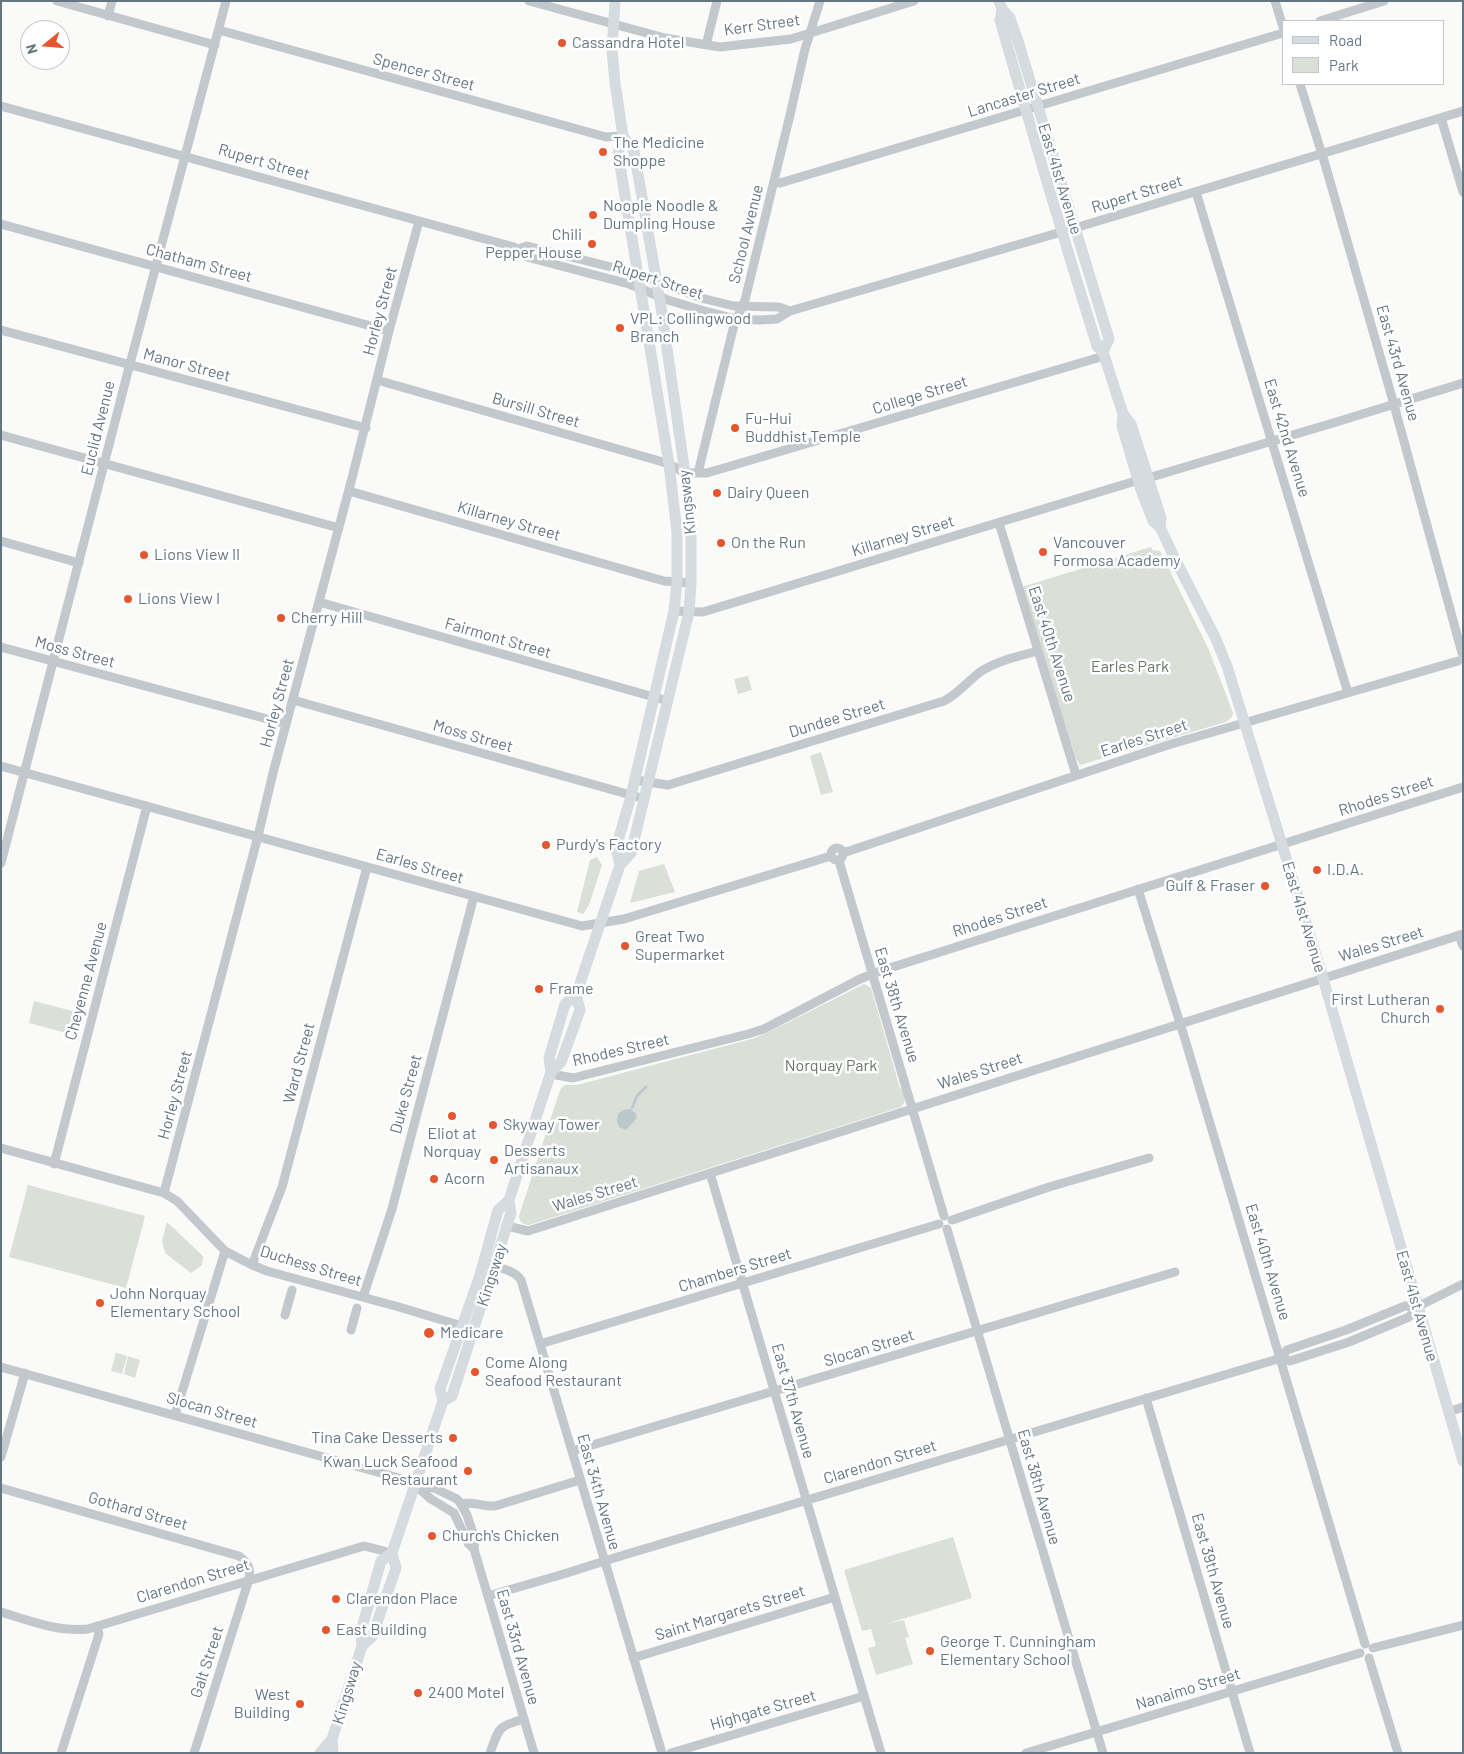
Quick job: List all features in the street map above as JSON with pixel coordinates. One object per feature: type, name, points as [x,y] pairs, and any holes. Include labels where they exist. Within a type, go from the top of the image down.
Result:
[{"type":"main road","name":"Kingsway","points":[[615,1],[612,50],[623,136],[618,153],[669,464],[677,532],[677,582],[674,611],[635,780],[616,848],[620,865]]},
{"type":"main road","name":"East 41st Avenue","points":[[1000,5],[1010,18],[1109,340],[1104,354]]},
{"type":"main road","name":"East 41st Avenue","points":[[1000,5],[1000,20],[1025,110],[1097,346],[1104,354],[1123,414],[1122,426],[1143,479],[1153,521],[1160,527],[1224,658],[1245,723],[1323,977],[1463,1460]]},
{"type":"main road","name":"Kingsway","points":[[443,1401],[452,1396],[495,1267],[511,1214],[509,1200],[551,1073],[561,1062],[580,1010],[576,995],[620,865],[631,853],[689,612],[691,530],[685,473],[634,151],[623,136]]},
{"type":"main road","name":"Kingsway","points":[[333,1753],[332,1740],[362,1646],[372,1637],[396,1568],[392,1553],[443,1401],[440,1389],[483,1263],[498,1210],[509,1200]]},
{"type":"main road","name":"Kingsway","points":[[320,1753],[332,1740]]},
{"type":"street","points":[[57,1],[215,45]]},
{"type":"street","points":[[108,16],[112,1]]},
{"type":"street","name":"Euclid Avenue","points":[[1,863],[226,1]]},
{"type":"street","name":"Kerr Street","points":[[528,1],[666,38],[720,47],[791,39],[914,1]]},
{"type":"street","points":[[707,45],[717,1]]},
{"type":"street","name":"School Avenue","points":[[698,473],[736,318],[745,300],[809,34],[820,1]]},
{"type":"street","points":[[1275,1],[1282,24]]},
{"type":"street","points":[[1323,20],[1384,1]]},
{"type":"street","name":"Spencer Street","points":[[218,30],[606,137],[623,136]]},
{"type":"street","name":"Lancaster Street","points":[[774,182],[780,183],[1282,33]]},
{"type":"street","name":"East 43rd Avenue","points":[[1300,85],[1322,153],[1394,404],[1461,658]]},
{"type":"street","name":"Rupert Street","points":[[1,106],[518,249],[527,257],[630,284],[701,310],[736,318],[759,320],[777,319],[790,311],[1062,232],[1463,111]]},
{"type":"street","points":[[1441,118],[1463,192]]},
{"type":"street","name":"East 42nd Avenue","points":[[1196,192],[1348,693]]},
{"type":"street","name":"Horley Street","points":[[164,1193],[419,221]]},
{"type":"street","name":"Chatham Street","points":[[1,224],[389,332]]},
{"type":"street","name":"Rupert Street","points":[[518,249],[527,246],[587,260],[638,275],[705,299],[742,306],[779,307],[790,311]]},
{"type":"street","name":"Manor Street","points":[[1,330],[366,428]]},
{"type":"street","name":"College Street","points":[[685,473],[711,473],[1104,354]]},
{"type":"street","name":"Bursill Street","points":[[377,380],[669,464],[685,473]]},
{"type":"street","name":"Killarney Street","points":[[674,611],[703,612],[1463,383]]},
{"type":"street","points":[[1,435],[339,528]]},
{"type":"street","name":"Killarney Street","points":[[349,491],[664,581],[691,583]]},
{"type":"street","name":"East 40th Avenue","points":[[999,522],[1076,775]]},
{"type":"street","points":[[1,541],[79,563]]},
{"type":"street","name":"Fairmont Street","points":[[319,602],[668,702]]},
{"type":"street","name":"Moss Street","points":[[1,647],[286,724]]},
{"type":"street","name":"Dundee Street","points":[[635,780],[668,785],[674,784],[944,702],[979,673],[992,665],[1038,651]]},
{"type":"street","name":"Earles Street","points":[[1,766],[582,926],[624,919],[837,857],[1168,745],[1461,658]]},
{"type":"street","name":"Moss Street","points":[[293,700],[644,799]]},
{"type":"street","name":"Rhodes Street","points":[[551,1073],[573,1078],[764,1029],[872,974],[1463,787]]},
{"type":"street","name":"Cheyenne Avenue","points":[[54,1164],[147,806]]},
{"type":"street","name":"East 38th Avenue","points":[[837,857],[912,1108],[948,1218]]},
{"type":"street","name":"Ward Street","points":[[252,1265],[282,1187],[367,867]]},
{"type":"street","name":"East 40th Avenue","points":[[1138,889],[1369,1646]]},
{"type":"street","name":"Duke Street","points":[[363,1297],[392,1209],[474,896]]},
{"type":"street","points":[[1461,934],[1463,946]]},
{"type":"street","name":"Wales Street","points":[[507,1226],[528,1231],[1461,934]]},
{"type":"street","name":"Duchess Street","points":[[1,1148],[164,1193],[177,1201],[225,1250],[267,1271],[462,1326]]},
{"type":"street","points":[[948,1218],[952,1225],[948,1229],[941,1228],[939,1224],[940,1218],[948,1218],[1148,1158]]},
{"type":"street","name":"East 37th Avenue","points":[[710,1173],[881,1753]]},
{"type":"street","name":"Chambers Street","points":[[540,1344],[939,1224]]},
{"type":"street","name":"East 38th Avenue","points":[[948,1229],[1103,1753]]},
{"type":"street","points":[[175,1415],[225,1250]]},
{"type":"street","name":"East 34th Avenue","points":[[483,1263],[509,1271],[519,1278],[662,1753]]},
{"type":"street","name":"Slocan Street","points":[[572,1450],[774,1392],[1175,1272]]},
{"type":"street","name":"Clarendon Street","points":[[488,1596],[1281,1358],[1287,1350],[1346,1330],[1405,1306],[1418,1308],[1463,1284]]},
{"type":"street","points":[[285,1315],[292,1290]]},
{"type":"street","points":[[351,1330],[357,1308]]},
{"type":"street","name":"Slocan Street","points":[[1,1367],[438,1489],[462,1504],[473,1502],[484,1506],[495,1506],[580,1480]]},
{"type":"street","points":[[1,1457],[25,1373]]},
{"type":"street","name":"East 39th Avenue","points":[[1146,1398],[1250,1753]]},
{"type":"street","points":[[1448,1412],[1463,1407]]},
{"type":"street","name":"Slocan Street","points":[[415,1484],[431,1499],[454,1513]]},
{"type":"street","name":"Gothard Street","points":[[1,1488],[240,1556],[251,1570],[249,1580]]},
{"type":"street","name":"East 33rd Avenue","points":[[462,1504],[475,1539],[474,1549],[534,1753]]},
{"type":"street","name":"East 33rd Avenue","points":[[454,1513],[468,1543],[474,1549]]},
{"type":"street","name":"Clarendon Street","points":[[1,1612],[59,1628],[77,1630],[97,1626],[364,1546],[392,1553]]},
{"type":"street","name":"Galt Street","points":[[194,1753],[249,1580]]},
{"type":"street","name":"Saint Margarets Street","points":[[633,1658],[835,1597]]},
{"type":"street","points":[[1369,1646],[1373,1655],[1369,1658],[1363,1658],[1360,1648],[1463,1625]]},
{"type":"street","points":[[60,1753],[99,1634],[97,1626]]},
{"type":"street","name":"Nanaimo Street","points":[[1026,1753],[1360,1653]]},
{"type":"street","points":[[1369,1658],[1398,1753]]},
{"type":"street","name":"Highgate Street","points":[[671,1753],[864,1696]]},
{"type":"street","points":[[490,1753],[497,1733],[501,1728],[524,1719]]},
{"type":"green space","name":"Earles Park","points":[[1151,547],[1152,550],[1160,551],[1209,650],[1233,713],[1232,717],[1226,722],[1080,765],[1076,759],[1022,587]]},
{"type":"green space","points":[[748,676],[752,690],[738,694],[734,679]]},
{"type":"green space","points":[[821,752],[833,792],[821,795],[810,756]]},
{"type":"green space","points":[[597,857],[602,865],[589,905],[583,914],[577,912],[590,860]]},
{"type":"green space","points":[[664,864],[675,892],[630,903],[639,871]]},
{"type":"green space","name":"Norquay Park","points":[[864,984],[871,988],[900,1088],[903,1090],[905,1101],[901,1107],[529,1225],[521,1221],[519,1216],[559,1093],[564,1086],[577,1085],[755,1038]]},
{"type":"green space","points":[[34,1001],[80,1013],[74,1035],[29,1023]]},
{"type":"green space","points":[[28,1185],[145,1216],[126,1288],[9,1257]]},
{"type":"green space","points":[[167,1222],[203,1256],[202,1265],[191,1273],[165,1253],[162,1241]]},
{"type":"green space","points":[[116,1353],[127,1356],[122,1374],[111,1371]]},
{"type":"green space","points":[[128,1356],[140,1360],[135,1378],[124,1374]]},
{"type":"green space","points":[[953,1537],[972,1598],[886,1624],[904,1620],[909,1637],[905,1638],[913,1664],[876,1675],[868,1648],[876,1646],[871,1629],[862,1631],[844,1570]]},
{"type":"shaded area","points":[[630,1109],[636,1114],[637,1118],[626,1130],[619,1127],[617,1122],[618,1114],[623,1110]]},
{"type":"waterway","points":[[632,1108],[637,1096],[646,1087]]},
{"type":"place","name":"Cassandra Hotel","points":[[562,43]]},
{"type":"place","name":"The Medicine Shoppe","points":[[603,152]]},
{"type":"place","name":"Noople Noodle & Dumpling House","points":[[593,215]]},
{"type":"place","name":"Chili Pepper House","points":[[592,244]]},
{"type":"place","name":"VPL: Collingwood Branch","points":[[620,328]]},
{"type":"place","name":"Fu-Hui Buddhist Temple","points":[[735,428]]},
{"type":"place","name":"Dairy Queen","points":[[717,493]]},
{"type":"place","name":"On the Run","points":[[721,543]]},
{"type":"place","name":"Vancouver Formosa Academy","points":[[1043,552]]},
{"type":"place","name":"Lions View II","points":[[144,555]]},
{"type":"place","name":"Lions View I","points":[[128,599]]},
{"type":"place","name":"Cherry Hill","points":[[281,618]]},
{"type":"place","name":"Purdy's Factory","points":[[546,845]]},
{"type":"place","name":"I.D.A.","points":[[1317,870]]},
{"type":"place","name":"Gulf & Fraser","points":[[1265,886]]},
{"type":"place","name":"Great Two Supermarket","points":[[625,946]]},
{"type":"place","name":"Frame","points":[[539,989]]},
{"type":"place","name":"First Lutheran Church","points":[[1440,1009]]},
{"type":"place","name":"Eliot at Norquay","points":[[452,1116]]},
{"type":"place","name":"Skyway Tower","points":[[493,1125]]},
{"type":"place","name":"Desserts Artisanaux","points":[[494,1160]]},
{"type":"place","name":"Acorn","points":[[434,1179]]},
{"type":"place","name":"John Norquay Elementary School","points":[[100,1303]]},
{"type":"place","name":"Medicare","points":[[429,1333]]},
{"type":"place","name":"Come Along Seafood Restaurant","points":[[475,1372]]},
{"type":"place","name":"Tina Cake Desserts","points":[[453,1438]]},
{"type":"place","name":"Kwan Luck Seafood Restaurant","points":[[468,1471]]},
{"type":"place","name":"Church's Chicken","points":[[432,1536]]},
{"type":"place","name":"Clarendon Place","points":[[336,1599]]},
{"type":"place","name":"East Building","points":[[326,1630]]},
{"type":"place","name":"George T. Cunningham Elementary School","points":[[930,1651]]},
{"type":"place","name":"2400 Motel","points":[[418,1693]]},
{"type":"place","name":"West Building","points":[[300,1704]]}]
